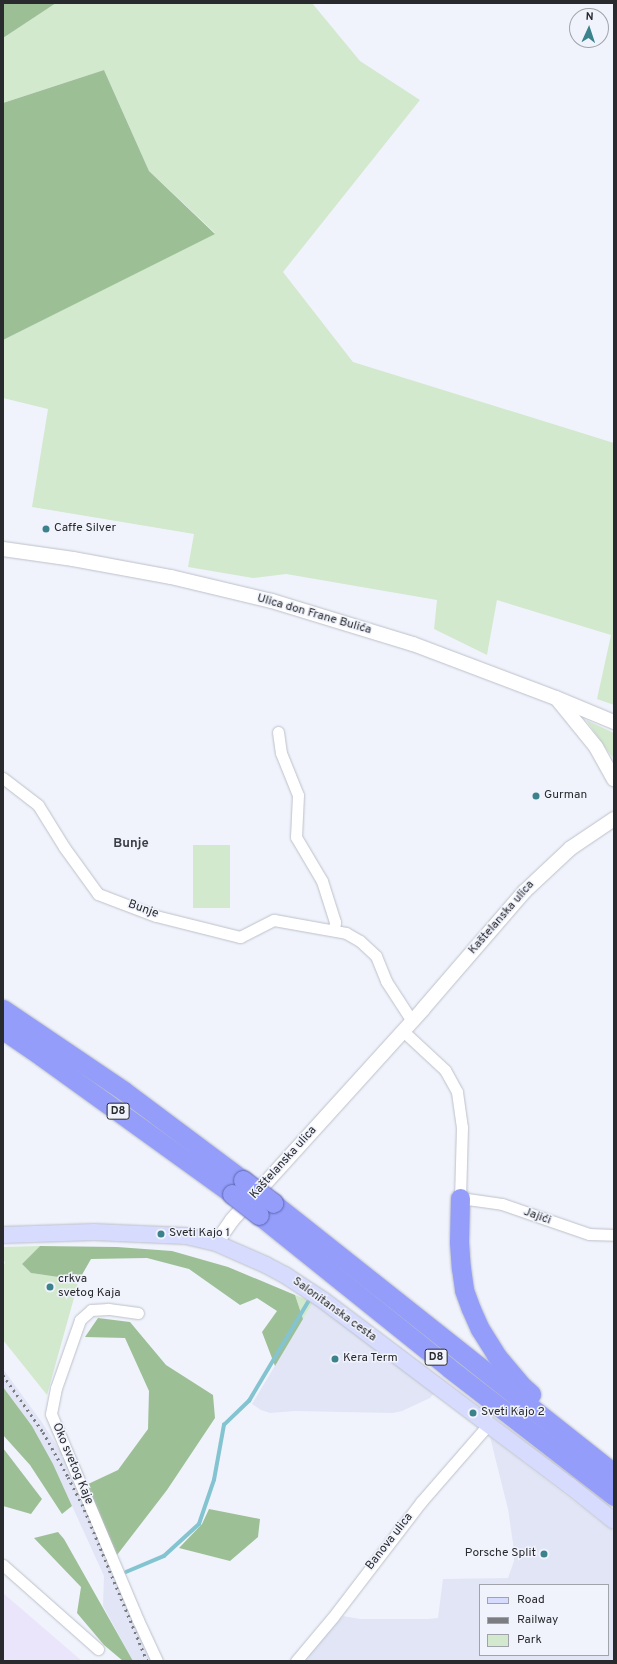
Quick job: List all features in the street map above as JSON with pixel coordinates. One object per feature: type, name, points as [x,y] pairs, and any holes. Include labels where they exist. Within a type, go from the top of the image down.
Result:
[{"type":"highway","name":"D8","points":[[3,1009],[124,1091],[266,1209],[614,1473]]},
{"type":"highway","name":"D8","points":[[3,1030],[238,1187]]},
{"type":"highway","points":[[460,1198],[459,1242],[464,1290],[480,1329],[496,1355],[520,1384],[561,1420],[565,1435]]},
{"type":"highway","name":"D8","points":[[266,1209],[443,1363],[614,1496]]},
{"type":"main road","name":"Salonitanska cesta","points":[[3,1235],[94,1232],[186,1236],[216,1243],[266,1265],[303,1286],[570,1486],[614,1521]]},
{"type":"street","name":"Ulica don Frane Bulića","points":[[3,549],[73,559],[163,576],[272,601],[413,644],[556,698],[614,722]]},
{"type":"street","points":[[556,698],[596,747],[614,779]]},
{"type":"street","points":[[278,732],[281,753],[298,795],[296,837],[322,881],[334,918],[334,930]]},
{"type":"street","name":"Bunje","points":[[3,778],[38,805],[64,847],[98,894],[156,916],[240,937],[274,920],[346,933],[360,941],[376,956],[386,981],[408,1026]]},
{"type":"street","name":"Kaštelanska ulica","points":[[216,1243],[232,1220],[408,1026],[537,879],[571,848],[614,820]]},
{"type":"street","points":[[408,1026],[445,1070],[457,1092],[462,1127],[460,1198]]},
{"type":"street","name":"Jajići","points":[[460,1198],[502,1204],[589,1234],[614,1235]]},
{"type":"street","name":"Oko svetog Kaje","points":[[138,1313],[108,1308],[91,1310],[80,1320],[56,1388],[51,1414],[138,1620],[157,1661]]},
{"type":"street","name":"Banova ulica","points":[[296,1661],[333,1617],[422,1502],[488,1425]]},
{"type":"street","points":[[3,1566],[98,1649]]},
{"type":"shaded area","points":[[313,1302],[435,1392],[430,1398],[402,1411],[393,1413],[295,1411],[270,1413],[261,1410],[252,1404]]},
{"type":"shaded area","points":[[3,1369],[41,1421],[66,1460],[153,1661],[133,1661],[103,1606],[104,1576],[53,1464],[32,1426],[3,1387]]},
{"type":"shaded area","points":[[490,1437],[614,1532],[614,1661],[300,1661],[343,1616],[360,1619],[438,1618],[443,1579],[508,1578],[514,1561],[508,1509]]},
{"type":"shaded area","points":[[3,1593],[82,1661],[3,1661]]},
{"type":"green space","points":[[3,3],[56,3],[3,38]]},
{"type":"green space","points":[[56,3],[312,3],[360,61],[420,100],[283,272],[353,362],[614,443],[614,705],[597,699],[611,635],[497,600],[487,655],[434,629],[437,600],[286,574],[253,578],[188,567],[194,534],[32,507],[48,409],[3,398],[3,340],[215,233],[149,171],[104,70],[3,103],[3,38]]},
{"type":"green space","points":[[104,70],[149,171],[215,234],[3,340],[3,103]]},
{"type":"green space","points":[[586,720],[614,733],[614,759],[607,750]]},
{"type":"green space","points":[[193,845],[230,845],[230,908],[193,908]]},
{"type":"green space","points":[[40,1246],[22,1264],[31,1273],[79,1280],[47,1395],[3,1340],[3,1265],[5,1263],[3,1258],[3,1247]]},
{"type":"green space","points":[[40,1246],[117,1247],[172,1251],[228,1267],[295,1295],[303,1319],[275,1366],[262,1332],[277,1311],[257,1298],[240,1305],[189,1269],[147,1258],[91,1259],[79,1280],[31,1273],[22,1264]]},
{"type":"green space","points":[[295,1295],[313,1302],[303,1319]]},
{"type":"green space","points":[[98,1318],[130,1322],[166,1365],[213,1395],[215,1418],[167,1490],[117,1555],[86,1485],[118,1470],[148,1429],[149,1391],[125,1338],[85,1337]]},
{"type":"green space","points":[[3,1387],[32,1426],[53,1464],[72,1506],[62,1514],[30,1465],[3,1435]]},
{"type":"green space","points":[[3,1448],[42,1499],[31,1514],[3,1506]]},
{"type":"green space","points":[[209,1509],[260,1519],[258,1537],[230,1561],[179,1548],[202,1524]]},
{"type":"green space","points":[[58,1532],[64,1539],[133,1661],[123,1661],[104,1645],[77,1613],[81,1587],[34,1538]]},
{"type":"waterway","points":[[126,1572],[164,1556],[199,1524],[214,1480],[224,1425],[249,1401],[308,1302]]},
{"type":"railway","points":[[3,1375],[43,1432],[82,1504],[147,1661]]},
{"type":"place","name":"Caffe Silver","points":[[46,529]]},
{"type":"place","name":"Gurman","points":[[536,796]]},
{"type":"place","name":"Sveti Kajo 1","points":[[161,1234]]},
{"type":"place","name":"crkva svetog Kaja","points":[[50,1287]]},
{"type":"place","name":"Kera Term","points":[[335,1359]]},
{"type":"place","name":"Sveti Kajo 2","points":[[473,1413]]},
{"type":"place","name":"Porsche Split","points":[[544,1554]]},
{"type":"district","name":"Bunje","points":[[131,844]]}]
